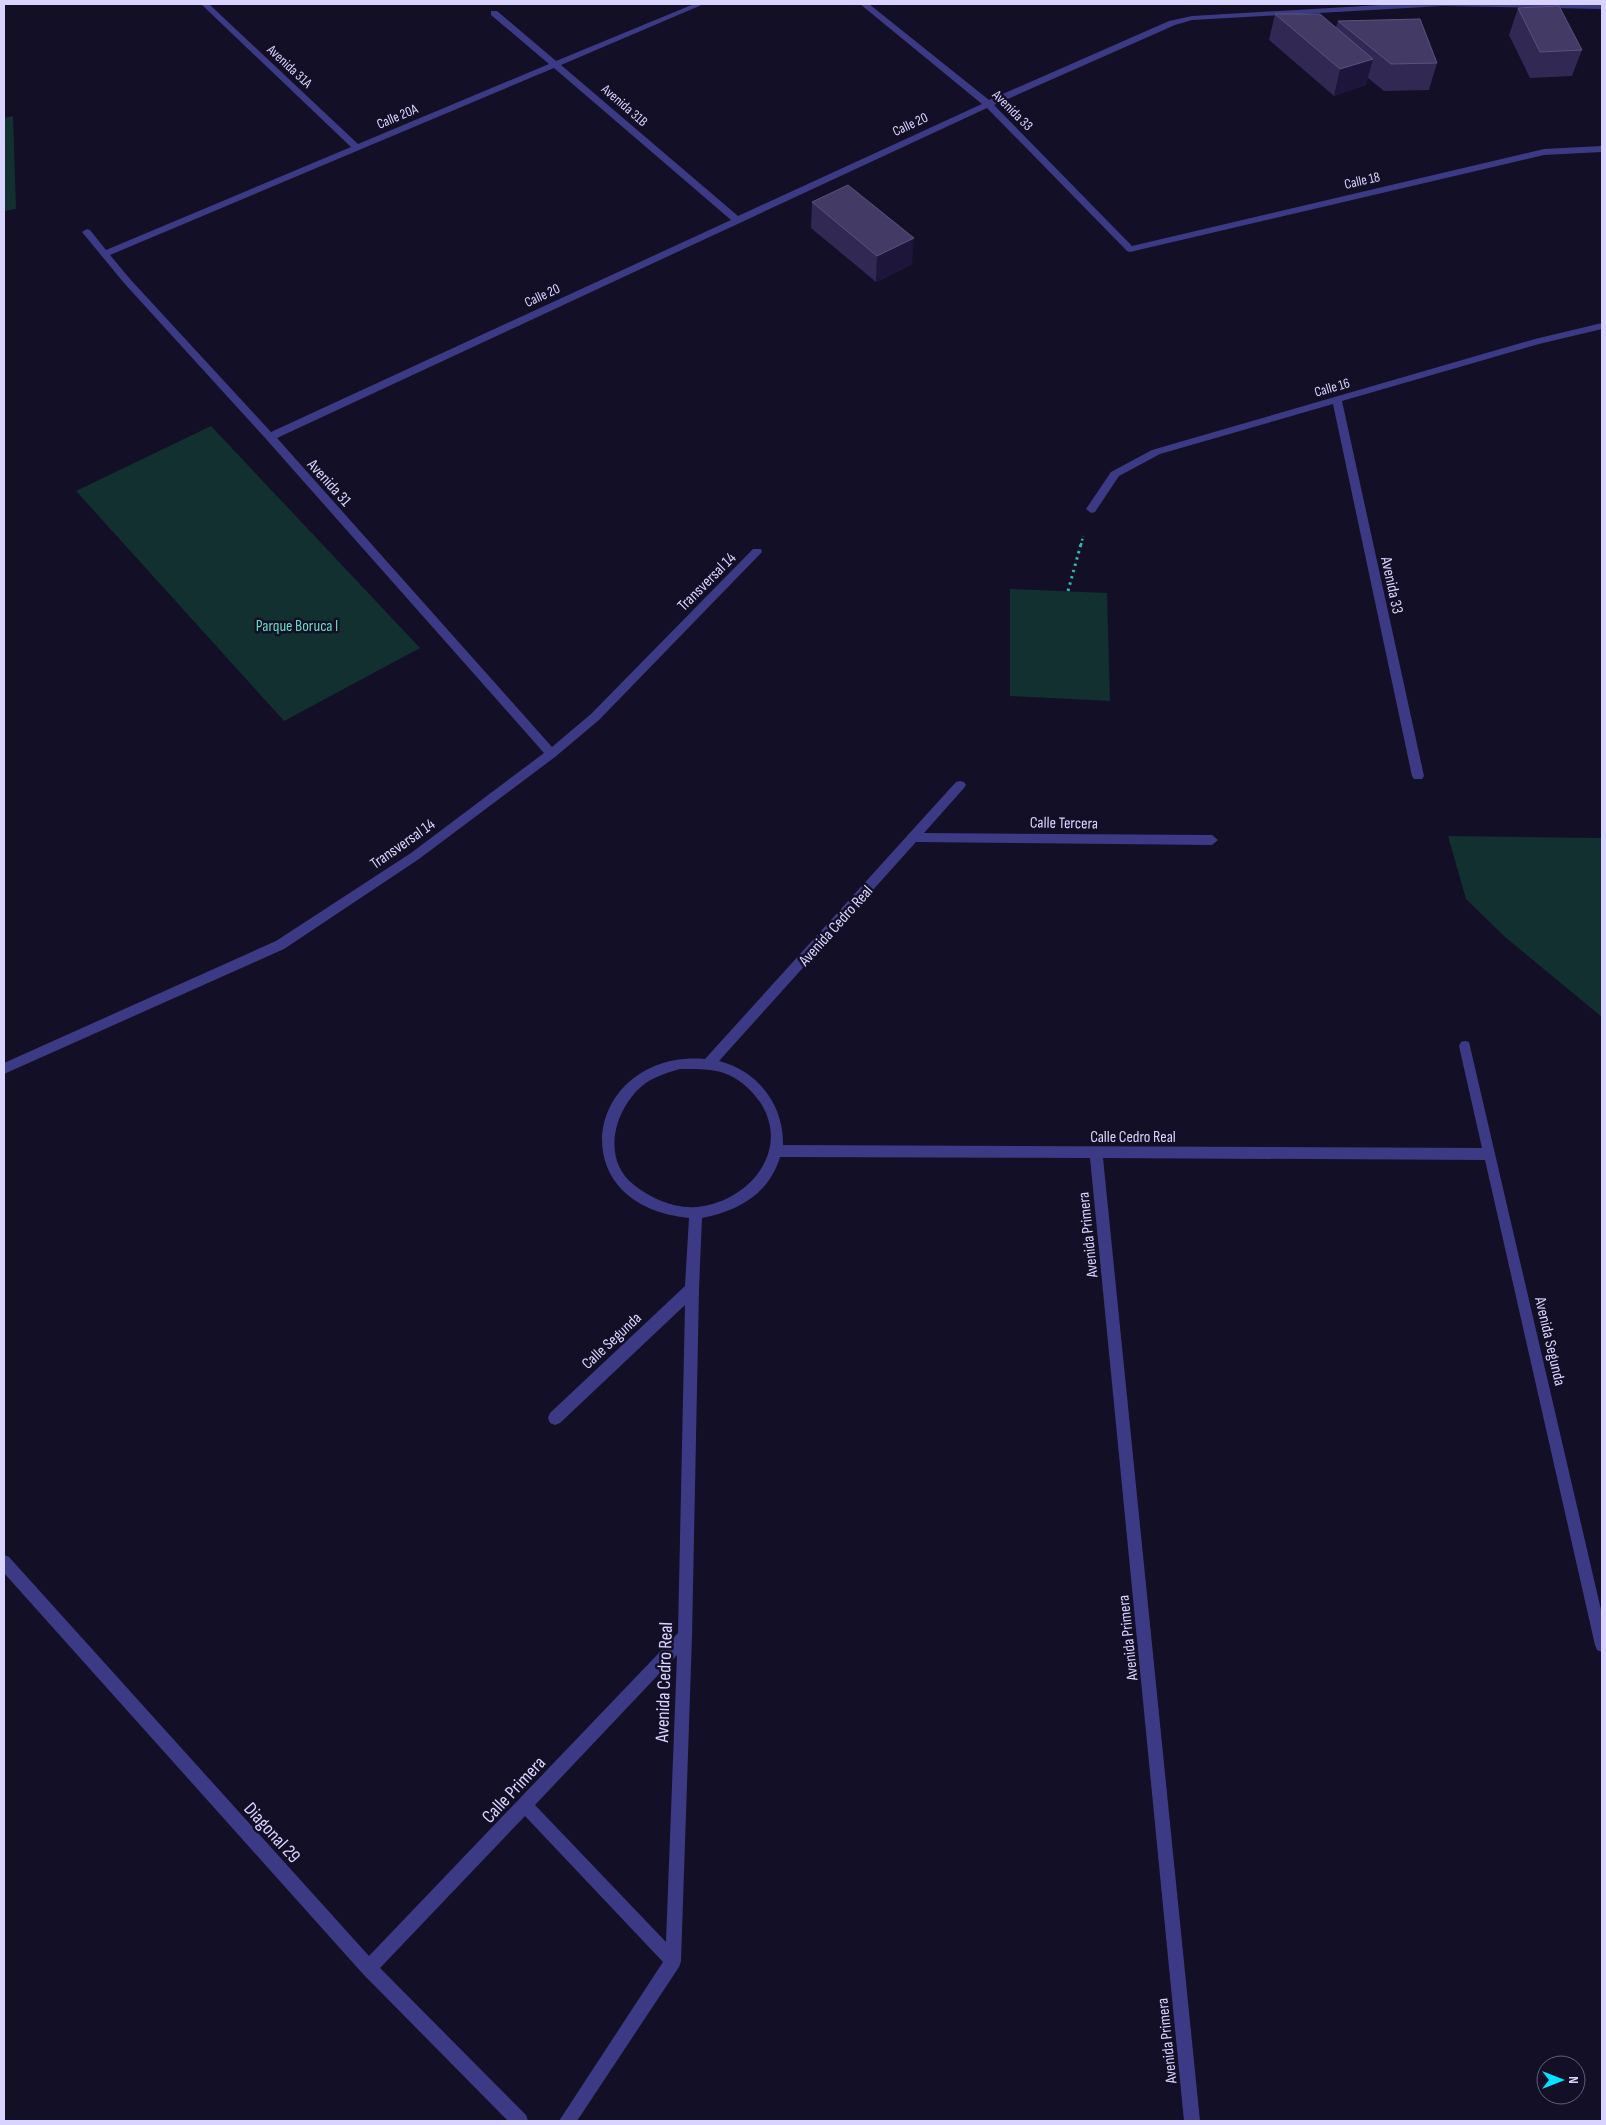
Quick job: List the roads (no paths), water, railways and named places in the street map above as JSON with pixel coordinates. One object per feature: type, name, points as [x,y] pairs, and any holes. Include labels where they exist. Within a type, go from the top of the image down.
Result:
[{"type":"street","name":"Avenida 31A","points":[[205,4],[356,148]]},
{"type":"street","name":"Calle 20A","points":[[106,253],[700,4]]},
{"type":"street","name":"Avenida 33","points":[[864,4],[988,104],[1130,249]]},
{"type":"street","name":"Calle 20","points":[[270,437],[736,219],[1153,30],[1192,18],[1219,15],[1442,4],[1602,8]]},
{"type":"street","name":"Avenida 31B","points":[[494,13],[736,219]]},
{"type":"street","name":"Calle 18","points":[[1130,249],[1544,152],[1602,149]]},
{"type":"street","name":"Avenida 31","points":[[87,232],[127,281],[270,437],[551,754]]},
{"type":"street","name":"Calle 16","points":[[1091,509],[1115,474],[1156,452],[1538,341],[1602,326]]},
{"type":"street","name":"Avenida 33","points":[[1337,400],[1418,776]]},
{"type":"street","name":"Transversal 14","points":[[4,1069],[280,945],[415,856],[551,754],[594,717],[757,552]]},
{"type":"street","name":"Avenida Cedro Real","points":[[709,1064],[960,786]]},
{"type":"street","name":"Calle Tercera","points":[[915,837],[1212,840]]},
{"type":"street","name":"Avenida Segunda","points":[[1464,1046],[1602,1645]]},
{"type":"street","points":[[680,1064],[709,1064],[733,1071],[754,1085],[770,1104],[776,1128],[775,1151],[766,1175],[747,1194],[723,1208],[696,1213],[666,1211],[641,1200],[621,1181],[610,1158],[608,1133],[615,1108],[631,1087],[654,1072],[680,1064]]},
{"type":"street","name":"Calle Cedro Real","points":[[775,1151],[1490,1154]]},
{"type":"street","name":"Avenida Primera","points":[[1096,1152],[1192,2121]]},
{"type":"street","name":"Avenida Cedro Real","points":[[673,1961],[685,1636],[692,1289],[696,1213]]},
{"type":"street","name":"Calle Segunda","points":[[556,1418],[692,1289]]},
{"type":"street","name":"Diagonal 29","points":[[4,1562],[369,1968],[520,2121]]},
{"type":"street","name":"Calle Primera","points":[[369,1968],[685,1636]]},
{"type":"street","points":[[525,1805],[673,1961],[568,2121]]},
{"type":"park label","name":"Parque Boruca I","points":[[297,625]]}]
